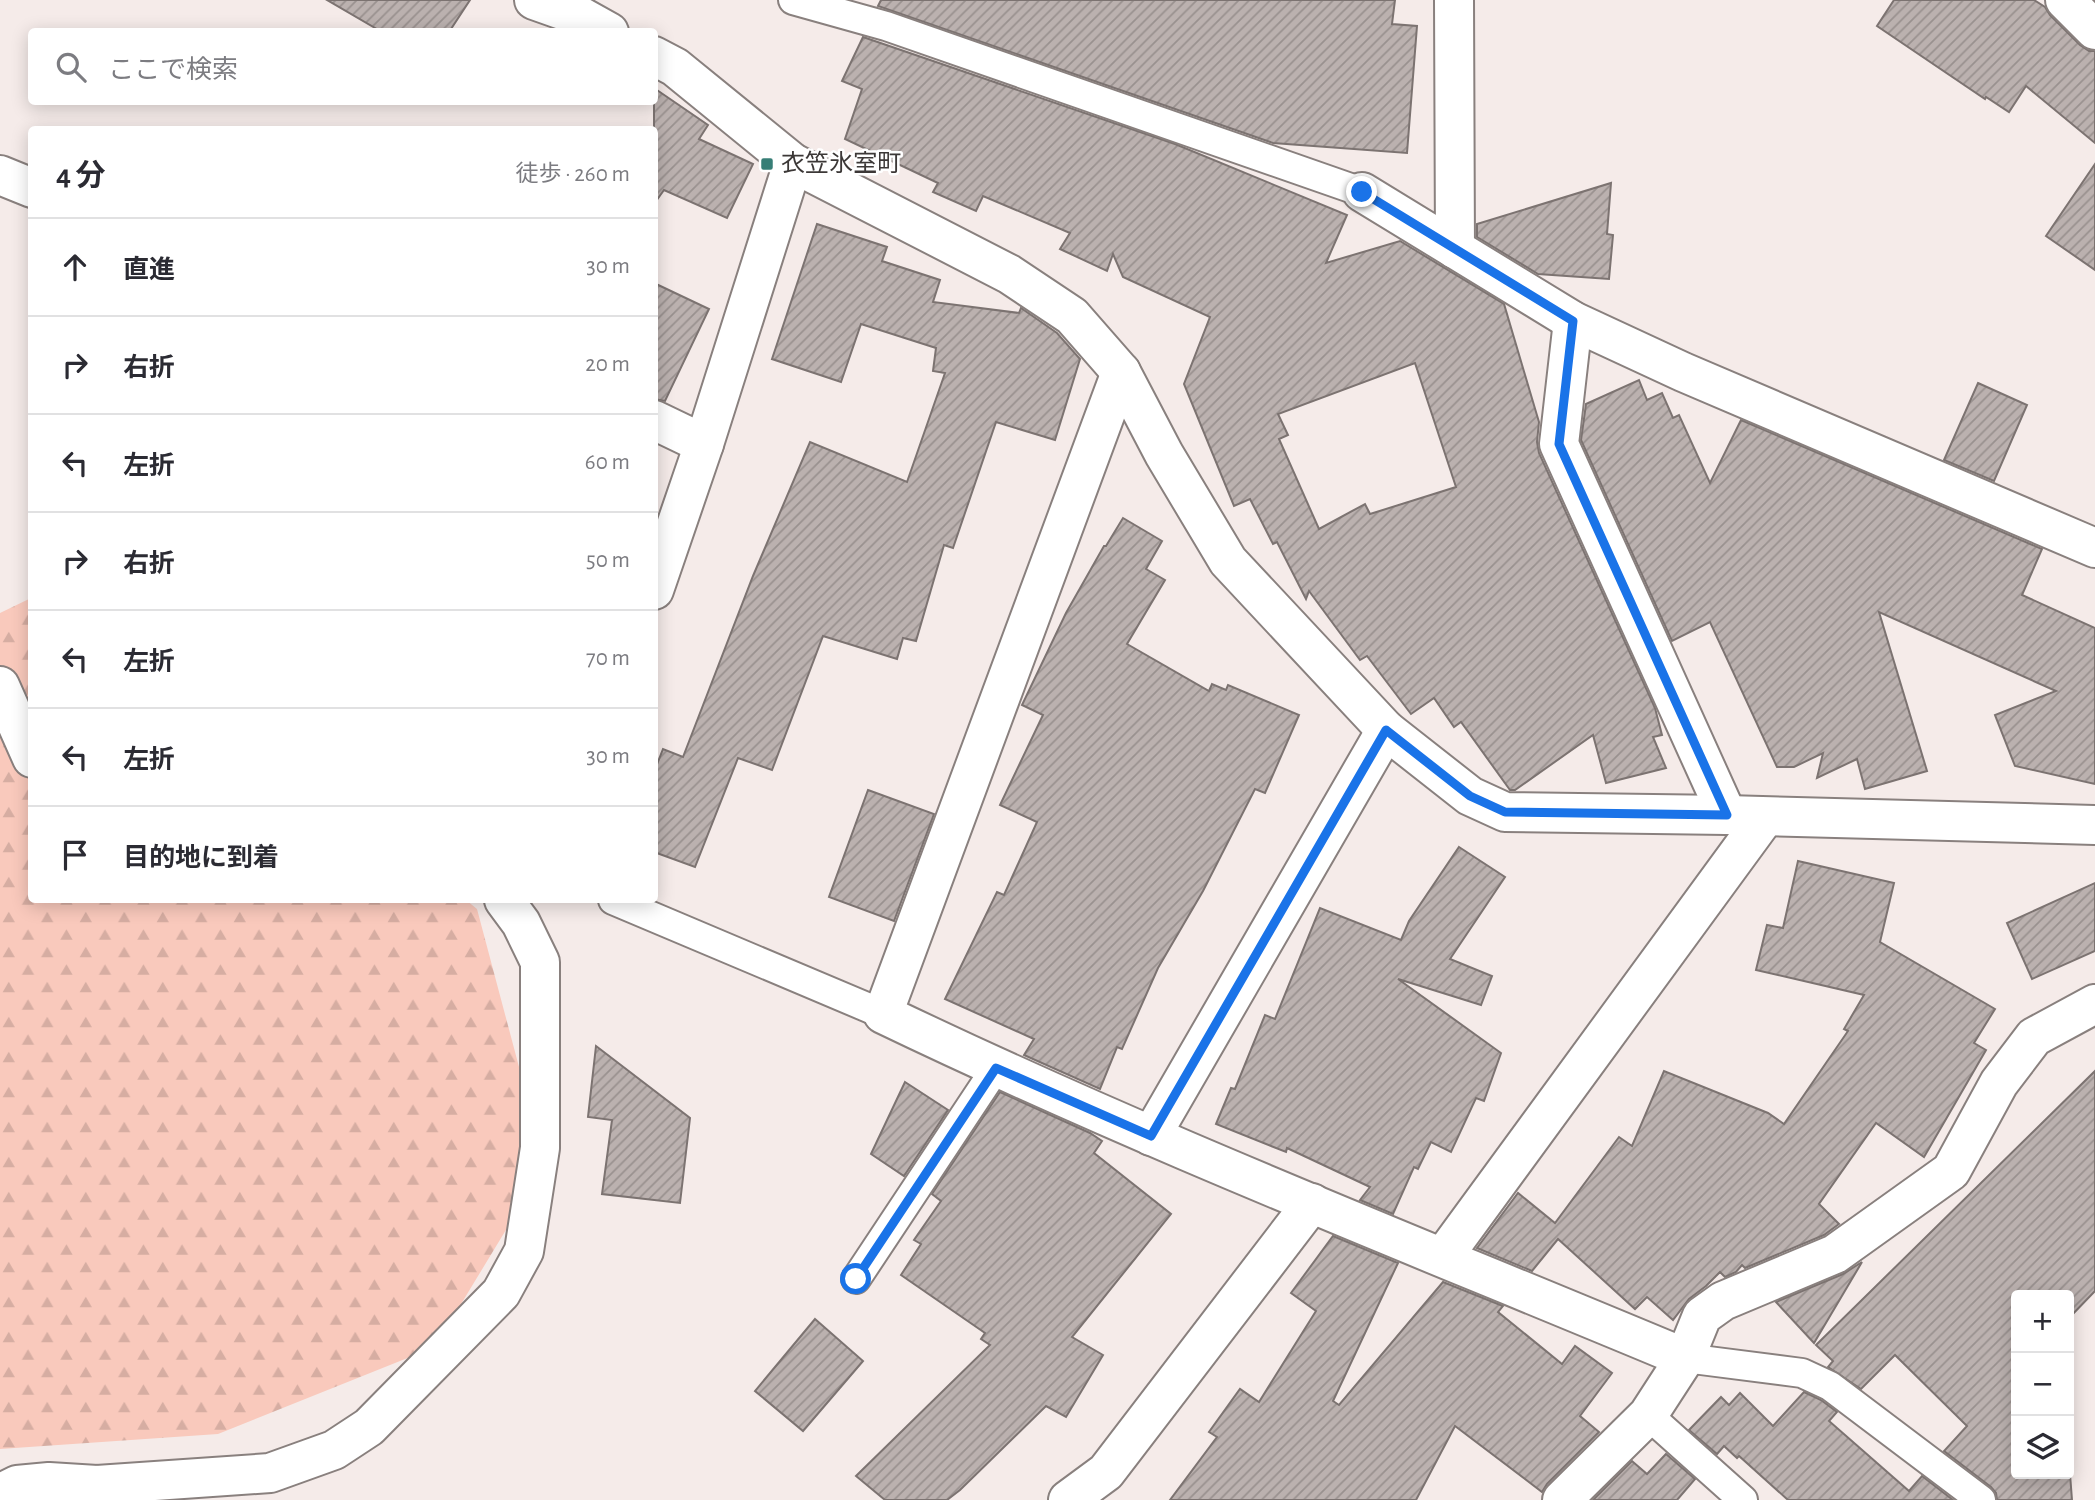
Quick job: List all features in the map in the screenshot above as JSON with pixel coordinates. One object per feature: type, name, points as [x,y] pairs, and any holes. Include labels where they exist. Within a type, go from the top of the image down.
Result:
[{"type":"street","points":[[534,0],[598,16]]},
{"type":"street","points":[[1454,0],[1455,249]]},
{"type":"street","points":[[2065,0],[2095,30]]},
{"type":"street","points":[[658,58],[676,67],[793,163],[1009,274],[1072,316],[1121,372],[1164,454],[1228,561],[1386,730],[1470,796],[1505,812],[2095,825]]},
{"type":"street","points":[[658,578],[704,444],[793,163]]},
{"type":"street","points":[[0,176],[28,186]]},
{"type":"street","points":[[1362,192],[1573,321],[1683,372],[2095,548]]},
{"type":"street","points":[[1573,321],[1559,444],[1727,815]]},
{"type":"street","points":[[1121,372],[883,1014],[996,1068],[1151,1136],[1685,1358]]},
{"type":"street","points":[[658,422],[704,444]]},
{"type":"street","points":[[0,686],[28,749]]},
{"type":"street","points":[[1151,1136],[1386,730]]},
{"type":"street","points":[[1443,1257],[1765,817]]},
{"type":"street","points":[[1,1500],[3,1492],[17,1485],[49,1482],[97,1485],[270,1472],[334,1450],[369,1427],[501,1293],[524,1251],[540,1147],[540,962],[521,923],[506,903]]},
{"type":"street","points":[[1562,1500],[1648,1415],[1685,1358],[1702,1315],[1723,1301],[1835,1254],[1951,1171],[1999,1083],[2034,1037],[2095,1004]]},
{"type":"street","points":[[1068,1500],[1106,1472],[1312,1203]]},
{"type":"lane","points":[[793,0],[886,26],[1362,192]]},
{"type":"lane","points":[[620,903],[883,1014]]},
{"type":"lane","points":[[856,1279],[996,1068]]},
{"type":"lane","points":[[1685,1358],[1802,1373],[1830,1386],[1981,1500]]},
{"type":"lane","points":[[1648,1415],[1743,1500]]},
{"type":"green space","points":[[28,599],[28,903],[470,903],[477,909],[523,1082],[515,1215],[435,1347],[218,1434],[0,1449],[0,613]]},
{"type":"building","points":[[327,0],[470,0],[452,28],[375,28]]},
{"type":"building","points":[[881,0],[1395,0],[1392,24],[1417,26],[1407,153],[1273,143],[878,6]]},
{"type":"building","points":[[1894,0],[2034,0],[2045,7],[2080,45],[2089,51],[2095,51],[2095,143],[2026,86],[2009,112],[1986,97],[1985,99],[1877,26]]},
{"type":"building","points":[[863,37],[1175,144],[1347,215],[1326,263],[1400,241],[1504,304],[1539,422],[1539,453],[1655,708],[1662,735],[1653,737],[1666,768],[1606,783],[1593,735],[1515,790],[1510,790],[1461,722],[1454,727],[1434,698],[1411,714],[1367,656],[1360,660],[1309,591],[1306,599],[1277,542],[1273,544],[1250,499],[1234,506],[1184,384],[1210,317],[1123,277],[1113,254],[1107,271],[1060,249],[1070,233],[983,196],[976,211],[933,192],[938,183],[845,139],[862,89],[842,81]],"holes":[[[1415,363],[1456,487],[1370,514],[1365,504],[1319,529],[1279,439],[1288,435],[1278,414]]]},
{"type":"building","points":[[658,91],[708,125],[699,139],[753,164],[727,218],[664,190],[658,198],[658,126],[654,126],[654,105],[658,105]]},
{"type":"building","points":[[2095,164],[2095,270],[2046,236]]},
{"type":"building","points":[[1611,183],[1607,234],[1613,235],[1609,279],[1538,274],[1477,237],[1477,224]]},
{"type":"building","points":[[817,224],[887,247],[882,261],[940,280],[933,302],[1019,313],[1021,308],[1057,333],[1080,359],[1055,440],[996,422],[953,548],[944,545],[916,641],[903,638],[897,659],[823,636],[772,770],[738,758],[695,867],[658,853],[658,762],[663,749],[683,757],[753,576],[810,442],[907,482],[945,373],[933,371],[936,348],[861,324],[841,382],[772,359]]},
{"type":"building","points":[[658,285],[709,309],[665,401],[658,400]]},
{"type":"building","points":[[1639,380],[1647,400],[1662,393],[1673,418],[1679,415],[1710,483],[1741,420],[2042,549],[2022,595],[2095,628],[2095,784],[2015,766],[1995,715],[2056,691],[1879,612],[1927,771],[1865,789],[1857,759],[1817,778],[1823,753],[1794,767],[1777,767],[1710,622],[1672,641],[1581,440],[1586,404]]},
{"type":"building","points":[[1978,383],[2027,405],[1994,481],[1944,460]]},
{"type":"building","points":[[1123,518],[1162,541],[1146,569],[1165,580],[1127,644],[1209,691],[1212,684],[1226,690],[1228,685],[1299,715],[1265,793],[1255,789],[1203,891],[1158,968],[1122,1049],[1117,1047],[1100,1089],[1024,1055],[1034,1039],[945,999],[997,892],[1004,895],[1037,822],[1000,805],[1043,715],[1022,705],[1066,613]]},
{"type":"building","points":[[868,790],[934,814],[894,921],[829,897]]},
{"type":"building","points":[[1459,847],[1505,877],[1450,959],[1492,976],[1481,1005],[1398,979],[1501,1053],[1484,1101],[1476,1098],[1451,1152],[1431,1142],[1418,1169],[1414,1167],[1393,1214],[1360,1200],[1370,1187],[1287,1148],[1286,1152],[1216,1124],[1231,1088],[1235,1089],[1265,1015],[1275,1019],[1320,908],[1401,940],[1409,921]]},
{"type":"building","points":[[1798,861],[1894,883],[1880,942],[1995,1009],[1974,1043],[1986,1050],[1924,1157],[1876,1123],[1819,1204],[1839,1224],[1824,1235],[1745,1268],[1742,1265],[1736,1272],[1725,1277],[1720,1272],[1689,1299],[1673,1320],[1647,1297],[1635,1309],[1558,1239],[1532,1271],[1477,1248],[1518,1193],[1555,1223],[1619,1137],[1632,1146],[1664,1071],[1768,1113],[1784,1124],[1848,1031],[1844,1029],[1864,995],[1756,970],[1767,925],[1783,928]]},
{"type":"building","points":[[2095,883],[2095,951],[2032,979],[2007,923]]},
{"type":"building","points":[[596,1046],[690,1118],[680,1203],[602,1194],[612,1120],[588,1117]]},
{"type":"building","points":[[2095,1071],[2095,1291],[2074,1313],[2074,1290],[2011,1290],[2011,1479],[2070,1479],[2072,1500],[1997,1500],[1991,1487],[1944,1451],[1967,1426],[1895,1355],[1861,1389],[1828,1367],[1833,1361],[1816,1345]]},
{"type":"building","points":[[905,1082],[948,1110],[904,1176],[871,1154]]},
{"type":"building","points":[[1000,1092],[1102,1141],[1094,1153],[1171,1214],[1072,1337],[1103,1355],[1066,1417],[1046,1406],[947,1500],[885,1500],[856,1476],[990,1345],[981,1339],[985,1333],[901,1275],[921,1244],[914,1240],[941,1201],[932,1194]]},
{"type":"building","points":[[1333,1236],[1398,1263],[1333,1401],[1339,1405],[1443,1282],[1503,1306],[1498,1312],[1562,1364],[1575,1346],[1612,1373],[1580,1416],[1599,1432],[1542,1492],[1455,1426],[1416,1500],[1170,1500],[1217,1437],[1209,1432],[1240,1389],[1259,1402],[1316,1311],[1291,1293]]},
{"type":"building","points":[[1862,1262],[1814,1343],[1776,1302],[1843,1274]]},
{"type":"building","points":[[815,1319],[863,1361],[803,1431],[755,1391]]},
{"type":"building","points":[[1804,1392],[1837,1412],[1829,1421],[1909,1491],[1922,1476],[1953,1500],[1788,1500],[1739,1456],[1737,1458],[1724,1446],[1717,1454],[1689,1430],[1721,1397],[1729,1405],[1740,1393],[1773,1426]]},
{"type":"building","points":[[1666,1454],[1695,1479],[1677,1500],[1593,1500],[1632,1461],[1647,1474]]},
{"type":"place","name":"衣笠氷室町","points":[[767,164]]},
{"type":"route","points":[[856,1279],[996,1068],[1151,1136],[1386,730],[1470,796],[1505,812],[1727,815],[1559,444],[1573,321],[1362,192]]}]
